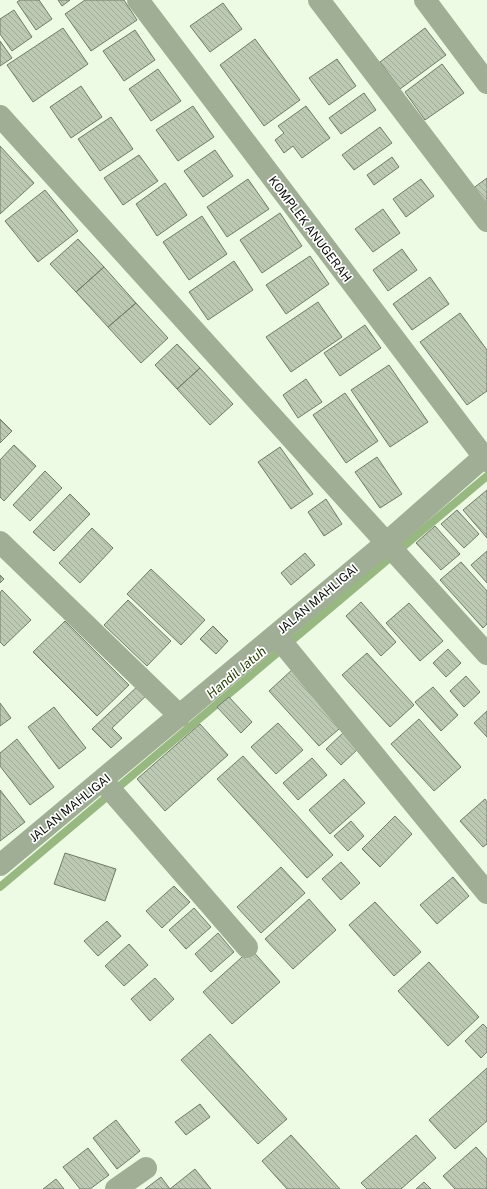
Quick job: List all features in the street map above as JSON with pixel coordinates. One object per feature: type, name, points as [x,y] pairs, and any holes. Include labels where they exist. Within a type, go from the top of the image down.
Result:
[{"type":"street","name":"KOMPLEK ANUGERAH","points":[[138,0],[486,458]]},
{"type":"street","points":[[319,0],[487,221]]},
{"type":"street","points":[[425,0],[487,83]]},
{"type":"street","points":[[0,116],[487,654]]},
{"type":"street","name":"JALAN MAHLIGAI","points":[[0,865],[110,789],[180,716],[282,643],[393,550],[486,458]]},
{"type":"street","points":[[0,542],[180,716]]},
{"type":"street","points":[[282,643],[487,893]]},
{"type":"street","points":[[110,789],[247,947]]},
{"type":"street","points":[[116,1189],[146,1168]]},
{"type":"building","points":[[20,0],[39,0],[52,19],[36,30],[17,2]]},
{"type":"building","points":[[58,0],[70,0],[62,6]]},
{"type":"building","points":[[85,0],[124,0],[137,20],[91,51],[65,14]]},
{"type":"building","points":[[223,3],[242,29],[210,52],[190,26]]},
{"type":"building","points":[[14,10],[32,37],[12,51],[0,34],[0,19]]},
{"type":"building","points":[[63,28],[88,64],[33,102],[7,65]]},
{"type":"building","points":[[425,28],[446,55],[400,89],[380,62]]},
{"type":"building","points":[[135,30],[155,60],[124,81],[103,51]]},
{"type":"building","points":[[255,39],[300,100],[264,126],[220,65]]},
{"type":"building","points":[[0,41],[12,58],[0,66]]},
{"type":"building","points":[[337,59],[356,86],[329,105],[309,78]]},
{"type":"building","points":[[442,64],[464,93],[425,120],[405,92]]},
{"type":"building","points":[[158,69],[181,101],[151,121],[129,89]]},
{"type":"building","points":[[81,86],[102,117],[71,138],[50,107]]},
{"type":"building","points":[[364,93],[376,110],[341,134],[329,118]]},
{"type":"building","points":[[193,106],[214,137],[178,161],[156,130]]},
{"type":"building","points":[[306,106],[330,138],[302,158],[293,146],[284,153],[275,140],[284,133],[278,126]]},
{"type":"building","points":[[111,117],[133,149],[100,171],[78,139]]},
{"type":"building","points":[[380,127],[392,143],[354,170],[342,155]]},
{"type":"building","points":[[0,146],[34,183],[0,214]]},
{"type":"building","points":[[215,150],[233,176],[203,197],[184,171]]},
{"type":"building","points":[[139,155],[158,181],[123,205],[104,178]]},
{"type":"building","points":[[392,157],[399,167],[374,185],[367,175]]},
{"type":"building","points":[[487,178],[487,209],[472,189]]},
{"type":"building","points":[[248,179],[269,209],[227,237],[207,207]]},
{"type":"building","points":[[421,179],[434,196],[406,217],[393,199]]},
{"type":"building","points":[[165,183],[187,215],[157,236],[136,204]]},
{"type":"building","points":[[45,190],[78,231],[38,262],[5,221]]},
{"type":"building","points":[[383,209],[400,233],[373,252],[355,229]]},
{"type":"building","points":[[280,213],[302,246],[262,273],[240,240]]},
{"type":"building","points":[[202,216],[227,254],[189,280],[163,242]]},
{"type":"building","points":[[78,239],[104,267],[76,292],[50,264]]},
{"type":"building","points":[[402,249],[417,270],[388,291],[373,270]]},
{"type":"building","points":[[310,256],[329,284],[286,314],[266,285]]},
{"type":"building","points":[[234,261],[253,290],[208,320],[189,292]]},
{"type":"building","points":[[104,267],[136,303],[108,327],[76,292]]},
{"type":"building","points":[[430,277],[449,304],[412,330],[393,304]]},
{"type":"building","points":[[318,302],[342,337],[291,372],[266,337]]},
{"type":"building","points":[[136,303],[168,338],[141,363],[108,327]]},
{"type":"building","points":[[460,313],[487,350],[487,391],[467,405],[420,342]]},
{"type":"building","points":[[365,325],[381,348],[340,376],[324,353]]},
{"type":"building","points":[[177,344],[200,368],[177,389],[155,365]]},
{"type":"building","points":[[389,365],[428,422],[390,447],[351,390]]},
{"type":"building","points":[[200,368],[233,404],[210,425],[177,389]]},
{"type":"building","points":[[306,379],[322,402],[298,418],[283,395]]},
{"type":"building","points":[[345,393],[378,441],[346,463],[313,415]]},
{"type":"building","points":[[0,419],[12,431],[0,443]]},
{"type":"building","points":[[14,445],[36,466],[4,501],[0,497],[0,460]]},
{"type":"building","points":[[280,447],[313,494],[291,509],[258,462]]},
{"type":"building","points":[[377,457],[402,494],[380,508],[355,472]]},
{"type":"building","points":[[45,471],[62,488],[30,521],[13,505]]},
{"type":"building","points":[[487,490],[487,538],[463,510]]},
{"type":"building","points":[[70,494],[90,514],[54,551],[33,532]]},
{"type":"building","points":[[326,499],[342,524],[324,536],[308,512]]},
{"type":"building","points":[[457,510],[479,534],[464,548],[441,524]]},
{"type":"building","points":[[435,526],[460,554],[441,570],[416,543]]},
{"type":"building","points":[[92,528],[113,548],[80,583],[59,563]]},
{"type":"building","points":[[487,551],[487,583],[471,565]]},
{"type":"building","points":[[305,553],[315,565],[291,585],[281,573]]},
{"type":"building","points":[[461,562],[487,591],[487,624],[483,628],[440,580]]},
{"type":"building","points":[[151,569],[205,620],[181,645],[127,594]]},
{"type":"building","points":[[0,575],[4,579],[0,583]]},
{"type":"building","points":[[2,590],[31,620],[4,646],[0,642],[0,593]]},
{"type":"building","points":[[128,600],[171,641],[147,666],[104,625]]},
{"type":"building","points":[[361,602],[396,642],[381,656],[346,616]]},
{"type":"building","points":[[409,603],[443,641],[420,661],[386,623]]},
{"type":"building","points":[[65,621],[129,685],[97,716],[33,652]]},
{"type":"building","points":[[213,626],[228,641],[216,654],[200,639]]},
{"type":"building","points":[[448,649],[461,663],[446,677],[433,663]]},
{"type":"building","points":[[367,653],[414,705],[390,727],[342,675]]},
{"type":"building","points":[[294,668],[345,724],[319,746],[269,691]]},
{"type":"building","points":[[466,676],[480,692],[464,707],[450,691]]},
{"type":"building","points":[[139,685],[148,694],[112,728],[122,738],[111,748],[92,729]]},
{"type":"building","points":[[433,687],[458,715],[441,731],[415,702]]},
{"type":"building","points":[[229,697],[252,722],[241,733],[217,707]]},
{"type":"building","points":[[0,703],[11,718],[0,726]]},
{"type":"building","points":[[54,707],[86,748],[59,769],[28,727]]},
{"type":"building","points":[[487,711],[487,737],[474,723]]},
{"type":"building","points":[[419,719],[461,767],[434,791],[391,744]]},
{"type":"building","points":[[278,723],[303,750],[276,774],[251,747]]},
{"type":"building","points":[[200,724],[228,755],[165,811],[137,779]]},
{"type":"building","points":[[344,732],[359,748],[341,765],[326,749]]},
{"type":"building","points":[[17,739],[54,787],[30,805],[0,766],[0,753]]},
{"type":"building","points":[[243,756],[333,855],[307,878],[217,779]]},
{"type":"building","points":[[312,758],[327,775],[298,800],[283,783]]},
{"type":"building","points":[[344,779],[365,803],[330,834],[309,810]]},
{"type":"building","points":[[0,790],[25,822],[0,841]]},
{"type":"building","points":[[485,799],[487,802],[487,844],[483,847],[460,821]]},
{"type":"building","points":[[395,816],[412,834],[380,867],[362,849]]},
{"type":"building","points":[[351,821],[364,836],[348,851],[334,836]]},
{"type":"building","points":[[65,853],[116,869],[105,901],[54,884]]},
{"type":"building","points":[[341,862],[360,883],[341,900],[322,879]]},
{"type":"building","points":[[281,867],[305,893],[261,933],[237,907]]},
{"type":"building","points":[[453,877],[469,896],[437,924],[420,905]]},
{"type":"building","points":[[174,886],[190,902],[162,928],[146,911]]},
{"type":"building","points":[[309,899],[336,930],[293,969],[265,939]]},
{"type":"building","points":[[375,902],[421,952],[394,976],[349,925]]},
{"type":"building","points":[[194,908],[211,927],[186,949],[169,930]]},
{"type":"building","points":[[107,921],[121,936],[98,956],[84,941]]},
{"type":"building","points":[[218,933],[234,952],[211,972],[195,954]]},
{"type":"building","points":[[129,944],[148,965],[124,986],[105,966]]},
{"type":"building","points":[[251,949],[280,982],[232,1024],[203,992]]},
{"type":"building","points":[[429,962],[479,1017],[448,1046],[398,991]]},
{"type":"building","points":[[155,978],[174,999],[150,1021],[131,999]]},
{"type":"building","points":[[483,1024],[487,1028],[487,1052],[481,1058],[465,1041]]},
{"type":"building","points":[[210,1034],[287,1119],[258,1144],[181,1060]]},
{"type":"building","points":[[487,1068],[487,1121],[455,1149],[429,1120]]},
{"type":"building","points":[[200,1104],[210,1117],[186,1135],[175,1122]]},
{"type":"building","points":[[116,1120],[140,1151],[117,1169],[93,1138]]},
{"type":"building","points":[[291,1135],[340,1189],[287,1189],[262,1161]]},
{"type":"building","points":[[416,1135],[436,1158],[401,1189],[367,1189],[361,1183]]},
{"type":"building","points":[[476,1147],[487,1159],[487,1189],[455,1189],[443,1176]]},
{"type":"building","points":[[88,1148],[109,1175],[90,1189],[80,1189],[63,1167]]},
{"type":"building","points":[[195,1169],[211,1189],[170,1189]]},
{"type":"building","points":[[161,1177],[170,1189],[145,1189]]},
{"type":"building","points":[[56,1179],[64,1189],[43,1189]]},
{"type":"building","points":[[424,1182],[431,1189],[416,1189]]},
{"type":"waterway","name":"Handil Jatuh","points":[[0,887],[487,476]]}]
